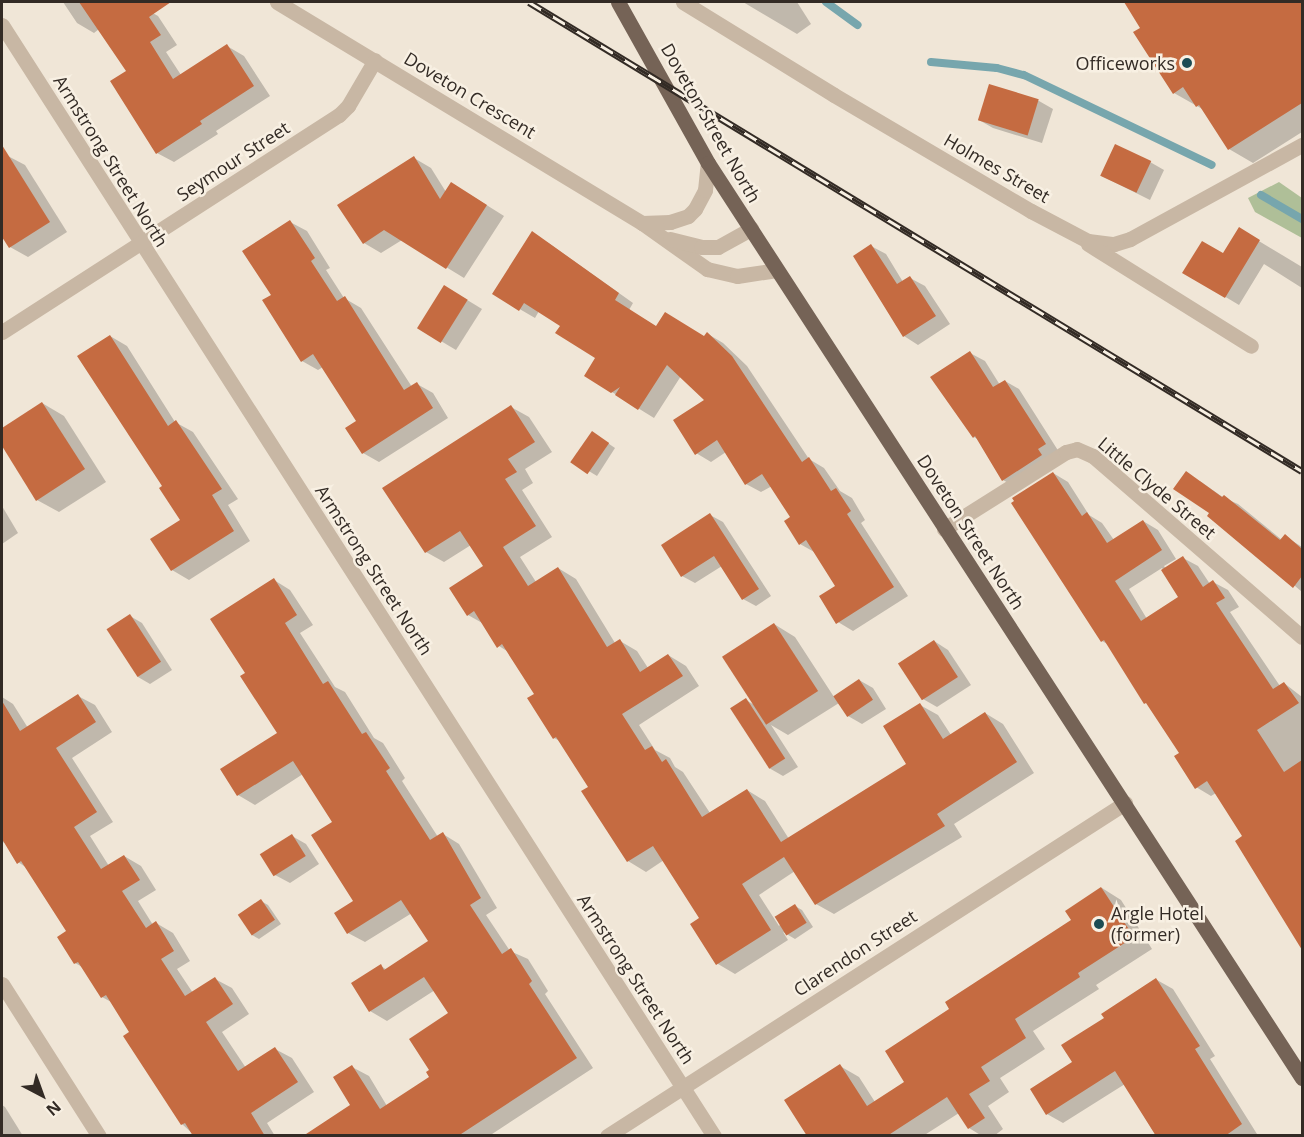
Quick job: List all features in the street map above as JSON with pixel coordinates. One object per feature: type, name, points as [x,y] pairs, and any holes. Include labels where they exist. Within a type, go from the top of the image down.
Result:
[{"type":"main road","name":"Doveton Street North","points":[[618,2],[708,163],[1302,1078]]},
{"type":"street","name":"Doveton Crescent","points":[[277,2],[642,223],[695,262],[715,272],[737,276],[777,270]]},
{"type":"street","name":"Holmes Street","points":[[683,2],[844,101],[1078,237],[1109,244],[1124,242],[1302,145]]},
{"type":"street","name":"Armstrong Street North","points":[[2,25],[714,1136]]},
{"type":"street","name":"Seymour Street","points":[[2,332],[339,115],[348,106],[375,60]]},
{"type":"street","points":[[642,223],[670,222],[688,216],[695,209],[705,190],[708,163]]},
{"type":"street","name":"Doveton Crescent","points":[[659,234],[683,243],[718,247],[751,229]]},
{"type":"street","points":[[1078,237],[1251,346]]},
{"type":"street","name":"Little Clyde Street","points":[[944,529],[1066,452],[1077,449],[1093,456],[1302,637]]},
{"type":"street","name":"Clarendon Street","points":[[607,1136],[1125,803]]},
{"type":"street","points":[[2,984],[99,1136]]},
{"type":"green space","points":[[1279,182],[1302,198],[1302,238],[1255,212],[1248,198]]},
{"type":"building","points":[[79,2],[171,2],[149,17],[161,35],[150,42],[173,79],[227,44],[254,86],[200,121],[202,124],[156,154],[110,81],[126,71]]},
{"type":"building","points":[[1124,2],[1302,2],[1302,103],[1228,150],[1199,105],[1196,107],[1183,87],[1173,94],[1133,32],[1140,28]]},
{"type":"building","points":[[989,84],[1039,99],[1028,136],[978,120]]},
{"type":"building","points":[[1115,144],[1151,161],[1136,193],[1100,176]]},
{"type":"building","points":[[2,145],[50,222],[9,248],[2,237]]},
{"type":"building","points":[[414,156],[440,199],[451,182],[487,205],[446,269],[384,230],[363,244],[337,205]]},
{"type":"building","points":[[290,220],[315,258],[311,261],[337,301],[345,296],[404,390],[417,382],[433,408],[362,454],[345,428],[356,421],[313,354],[301,362],[262,300],[271,295],[242,251]]},
{"type":"building","points":[[1239,227],[1260,240],[1225,298],[1182,273],[1202,241],[1223,253]]},
{"type":"building","points":[[532,231],[619,293],[615,300],[656,326],[665,312],[704,336],[707,332],[732,356],[802,462],[809,457],[831,491],[836,488],[851,511],[847,514],[894,587],[836,624],[819,596],[835,586],[806,540],[799,545],[784,521],[790,517],[762,474],[745,485],[717,440],[695,455],[673,420],[704,400],[667,365],[638,410],[615,395],[620,387],[611,393],[584,376],[595,358],[555,333],[560,326],[524,303],[519,311],[492,294]]},
{"type":"building","points":[[871,244],[897,284],[910,276],[936,316],[903,337],[853,256]]},
{"type":"building","points":[[444,285],[468,300],[441,343],[417,328]]},
{"type":"building","points":[[110,335],[168,426],[176,420],[222,489],[212,495],[234,531],[171,571],[150,539],[180,520],[159,488],[162,486],[77,356]]},
{"type":"building","points":[[970,351],[993,387],[1005,380],[1046,444],[1038,449],[1042,455],[1002,481],[975,436],[973,438],[930,377]]},
{"type":"building","points":[[42,402],[85,469],[36,501],[2,446],[2,428]]},
{"type":"building","points":[[511,405],[535,442],[508,459],[517,472],[505,479],[536,526],[503,547],[528,586],[558,567],[607,647],[620,639],[640,672],[668,654],[683,676],[622,714],[645,750],[652,746],[662,762],[666,759],[702,817],[747,789],[781,842],[906,764],[883,726],[920,703],[943,739],[985,712],[1017,762],[937,814],[945,826],[815,905],[784,857],[742,884],[771,930],[716,965],[690,924],[699,918],[653,846],[627,862],[581,791],[588,787],[556,737],[553,739],[527,698],[534,694],[502,644],[497,648],[474,611],[467,616],[449,588],[483,566],[460,531],[425,553],[382,488]]},
{"type":"building","points":[[592,431],[609,443],[587,474],[570,462]]},
{"type":"building","points":[[1186,471],[1222,497],[1224,495],[1280,540],[1285,534],[1302,549],[1302,576],[1293,588],[1207,516],[1209,513],[1173,489]]},
{"type":"building","points":[[1053,472],[1082,516],[1087,512],[1107,543],[1143,520],[1162,550],[1115,581],[1141,621],[1178,597],[1161,570],[1183,556],[1203,587],[1213,580],[1225,598],[1216,603],[1273,689],[1284,682],[1299,703],[1257,730],[1284,772],[1302,760],[1302,950],[1235,841],[1242,836],[1207,781],[1195,789],[1174,756],[1179,753],[1146,703],[1144,704],[1104,640],[1101,642],[1011,503],[1014,501],[1012,498]]},
{"type":"building","points":[[710,513],[759,589],[742,600],[714,556],[681,577],[661,545]]},
{"type":"building","points":[[274,578],[297,615],[285,623],[323,684],[328,681],[362,734],[366,732],[390,768],[386,771],[430,840],[443,832],[481,898],[470,905],[502,954],[511,948],[532,981],[529,984],[577,1058],[458,1136],[303,1136],[350,1105],[333,1077],[352,1065],[380,1109],[429,1077],[426,1072],[429,1070],[409,1039],[448,1013],[424,977],[369,1012],[351,983],[381,964],[384,970],[428,941],[401,900],[347,934],[334,913],[353,901],[311,835],[332,822],[293,761],[237,796],[220,769],[277,733],[240,676],[245,673],[210,619]]},
{"type":"building","points":[[130,614],[161,662],[138,677],[107,629]]},
{"type":"building","points":[[774,623],[818,691],[766,725],[722,657]]},
{"type":"building","points":[[934,640],[958,677],[922,700],[898,663]]},
{"type":"building","points":[[859,679],[873,700],[847,717],[833,696]]},
{"type":"building","points":[[78,694],[96,722],[56,748],[97,812],[74,827],[101,869],[124,855],[140,880],[122,891],[146,928],[156,921],[174,951],[161,959],[185,996],[215,977],[233,1004],[206,1022],[238,1071],[275,1047],[298,1082],[251,1113],[265,1136],[193,1136],[185,1123],[181,1125],[123,1036],[129,1032],[106,995],[101,998],[78,962],[74,964],[57,937],[66,931],[21,861],[17,864],[2,839],[2,701],[20,731]]},
{"type":"building","points":[[746,698],[785,758],[769,769],[730,708]]},
{"type":"building","points":[[292,834],[306,856],[274,876],[260,854]]},
{"type":"building","points":[[1101,887],[1134,937],[1078,973],[1080,977],[1015,1019],[1026,1038],[981,1067],[990,1081],[969,1094],[985,1118],[968,1129],[947,1097],[887,1136],[807,1136],[784,1100],[840,1064],[867,1106],[904,1082],[885,1051],[949,1009],[945,1002],[1071,920],[1065,911]]},
{"type":"building","points":[[261,899],[275,920],[252,935],[238,915]]},
{"type":"building","points":[[795,904],[807,923],[786,935],[775,917]]},
{"type":"building","points":[[1156,978],[1200,1046],[1195,1049],[1242,1124],[1225,1136],[1156,1136],[1115,1071],[1046,1115],[1030,1089],[1072,1062],[1061,1045],[1104,1018],[1101,1014]]},
{"type":"waterway","points":[[826,2],[858,25]]},
{"type":"waterway","points":[[931,62],[997,68],[1024,75],[1212,165]]},
{"type":"waterway","points":[[1261,195],[1302,219]]},
{"type":"railway","points":[[529,2],[1302,471]]},
{"type":"place","name":"Officeworks","points":[[1187,63]]},
{"type":"place","name":"Argle Hotel (former)","points":[[1099,924]]}]
